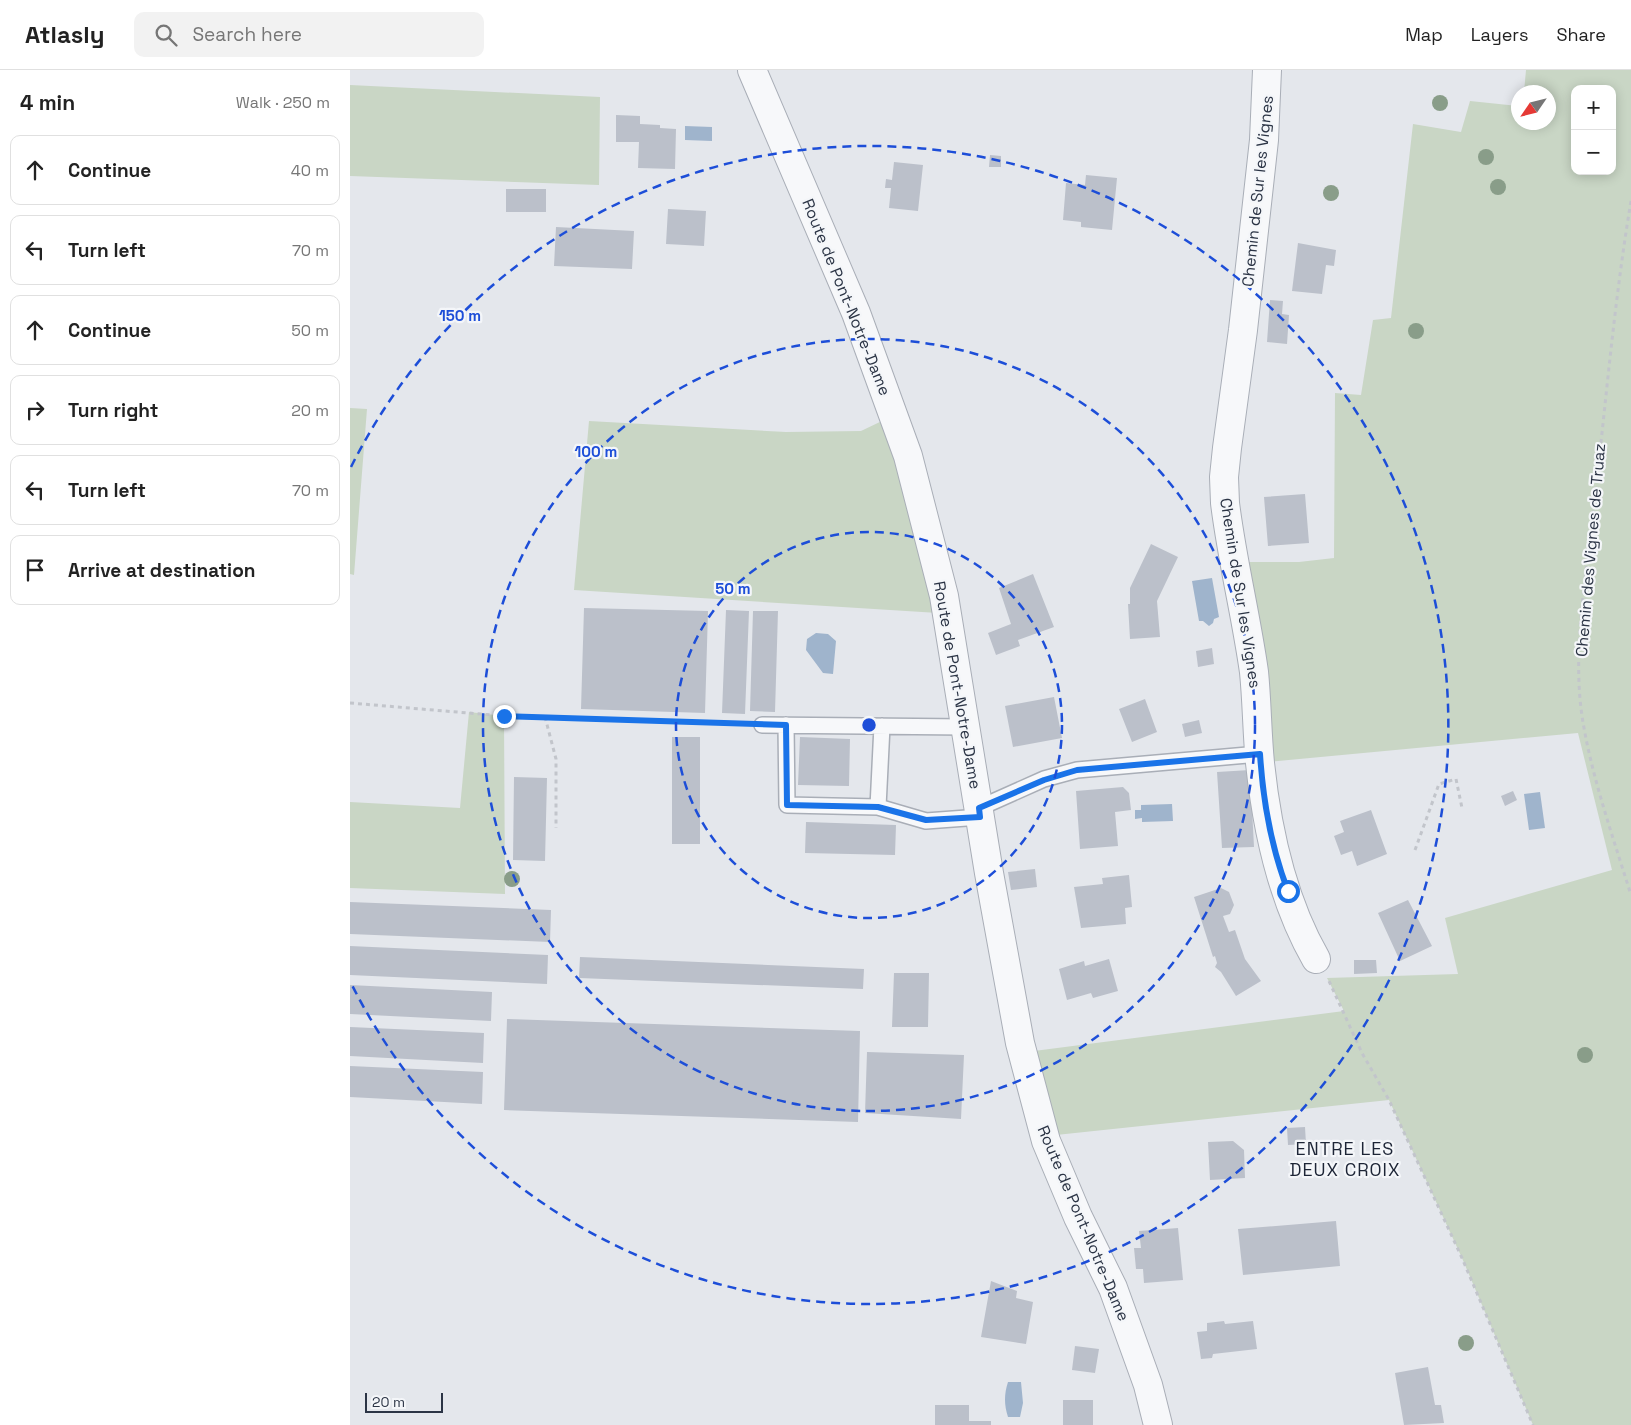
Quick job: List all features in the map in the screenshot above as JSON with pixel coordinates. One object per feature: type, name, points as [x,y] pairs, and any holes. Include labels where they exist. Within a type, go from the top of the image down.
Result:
[{"type":"street","name":"Route de Pont-Notre-Dame","points":[[752,70],[856,313],[908,456],[944,596],[979,813],[1020,1043],[1042,1127],[1078,1217],[1119,1304],[1148,1385],[1158,1425]]},
{"type":"street","name":"Chemin de Sur les Vignes","points":[[1268,70],[1264,140],[1244,330],[1224,477],[1229,531],[1257,695],[1260,754],[1270,832],[1276,859],[1303,936],[1316,959]]},
{"type":"lane","points":[[762,725],[966,727]]},
{"type":"lane","points":[[786,725],[787,805],[878,807],[926,820],[979,813],[1044,780],[1077,770],[1260,754]]},
{"type":"lane","points":[[878,807],[882,726]]},
{"type":"path","name":"Chemin des Vignes de Truaz","points":[[1631,200],[1619,272],[1582,603],[1579,670],[1582,714],[1587,744],[1631,895]]},
{"type":"path","points":[[350,703],[545,717],[762,725]]},
{"type":"path","points":[[545,717],[556,759],[556,828]]},
{"type":"path","points":[[1415,850],[1439,784],[1456,779],[1462,808]]},
{"type":"path","points":[[1336,996],[1362,1053],[1389,1100],[1462,1258],[1533,1425]]},
{"type":"green space","points":[[1526,70],[1631,70],[1631,1425],[1533,1425],[1462,1258],[1389,1100],[1056,1135],[1034,1051],[1344,1011],[1327,978],[1458,974],[1445,918],[1612,870],[1578,733],[1268,762],[1245,562],[1299,562],[1334,558],[1335,393],[1361,395],[1373,320],[1391,318],[1413,124],[1461,132],[1470,101],[1511,105],[1511,130],[1556,130],[1556,85],[1525,85]]},
{"type":"green space","points":[[350,85],[600,97],[599,185],[350,176]]},
{"type":"green space","points":[[350,408],[367,409],[354,575],[350,574]]},
{"type":"green space","points":[[884,420],[938,613],[574,590],[589,421],[786,432],[861,431]]},
{"type":"green space","points":[[469,712],[504,716],[505,894],[350,888],[350,802],[460,808]]},
{"type":"water","points":[[685,126],[712,127],[712,141],[685,140]]},
{"type":"water","points":[[1212,578],[1219,617],[1214,619],[1213,623],[1209,626],[1203,621],[1199,621],[1192,581]]},
{"type":"water","points":[[816,633],[828,634],[836,641],[833,674],[823,673],[806,650],[807,639]]},
{"type":"water","points":[[1540,792],[1545,828],[1529,830],[1524,794]]},
{"type":"water","points":[[1172,804],[1173,821],[1142,822],[1142,818],[1135,819],[1135,810],[1141,810],[1141,805]]},
{"type":"water","points":[[1008,1382],[1021,1382],[1023,1403],[1020,1417],[1008,1417],[1005,1400]]},
{"type":"building","points":[[616,115],[640,116],[640,124],[660,125],[660,128],[676,129],[675,169],[638,168],[639,142],[616,142]]},
{"type":"building","points":[[990,155],[1001,156],[1001,167],[989,167]]},
{"type":"building","points":[[894,162],[923,165],[918,211],[889,208],[891,188],[885,188],[886,179],[892,180]]},
{"type":"building","points":[[1086,175],[1117,178],[1112,230],[1081,227],[1081,222],[1063,220],[1066,183],[1085,185]]},
{"type":"building","points":[[506,189],[546,189],[546,212],[506,212]]},
{"type":"building","points":[[668,209],[706,211],[704,246],[666,244]]},
{"type":"building","points":[[556,227],[634,231],[632,269],[554,266]]},
{"type":"building","points":[[1298,243],[1336,250],[1334,266],[1326,265],[1322,294],[1292,291]]},
{"type":"building","points":[[1270,300],[1283,301],[1282,314],[1289,315],[1287,344],[1267,342]]},
{"type":"building","points":[[1305,494],[1309,543],[1268,546],[1264,497]]},
{"type":"building","points":[[1151,544],[1178,557],[1157,601],[1160,637],[1130,639],[1128,604],[1130,604],[1130,588]]},
{"type":"building","points":[[1033,574],[1054,627],[1018,640],[1020,646],[996,655],[988,633],[1011,624],[999,588]]},
{"type":"building","points":[[584,608],[708,611],[705,713],[581,709]]},
{"type":"building","points":[[726,610],[749,611],[745,714],[722,713]]},
{"type":"building","points":[[753,611],[778,611],[775,712],[750,711]]},
{"type":"building","points":[[1212,648],[1214,664],[1198,667],[1196,651]]},
{"type":"building","points":[[1054,697],[1062,738],[1013,747],[1005,706]]},
{"type":"building","points":[[1145,699],[1157,732],[1132,742],[1119,709]]},
{"type":"building","points":[[1199,720],[1202,733],[1185,737],[1182,724]]},
{"type":"building","points":[[672,737],[700,737],[700,844],[672,844]]},
{"type":"building","points":[[800,737],[850,739],[849,786],[798,785]]},
{"type":"building","points":[[1250,770],[1254,847],[1222,848],[1217,772]]},
{"type":"building","points":[[514,777],[547,778],[545,861],[513,860]]},
{"type":"building","points":[[1123,787],[1129,793],[1131,810],[1115,812],[1118,846],[1080,849],[1076,791]]},
{"type":"building","points":[[1513,791],[1517,800],[1505,806],[1501,796]]},
{"type":"building","points":[[1371,810],[1387,854],[1357,866],[1352,851],[1341,855],[1334,836],[1344,832],[1340,821]]},
{"type":"building","points":[[806,822],[896,825],[895,855],[805,853]]},
{"type":"building","points":[[1035,869],[1037,887],[1011,890],[1008,872]]},
{"type":"building","points":[[1129,875],[1132,907],[1125,908],[1126,924],[1081,928],[1074,887],[1103,884],[1102,878]]},
{"type":"building","points":[[1221,888],[1229,892],[1234,905],[1230,914],[1223,916],[1229,932],[1235,930],[1245,959],[1261,981],[1236,996],[1221,972],[1215,967],[1217,963],[1215,956],[1213,957],[1194,897]]},
{"type":"building","points":[[1408,900],[1432,946],[1400,961],[1378,913]]},
{"type":"building","points":[[350,902],[551,910],[550,942],[350,934]]},
{"type":"building","points":[[350,946],[548,955],[547,984],[350,975]]},
{"type":"building","points":[[580,957],[864,969],[863,989],[579,978]]},
{"type":"building","points":[[1109,959],[1118,991],[1093,998],[1091,993],[1067,1000],[1059,969],[1084,961],[1085,966]]},
{"type":"building","points":[[1354,960],[1376,960],[1377,973],[1354,974]]},
{"type":"building","points":[[894,973],[929,973],[928,1027],[892,1027]]},
{"type":"building","points":[[350,985],[492,992],[491,1021],[350,1014]]},
{"type":"building","points":[[507,1019],[860,1031],[858,1122],[504,1110]]},
{"type":"building","points":[[350,1027],[484,1033],[483,1063],[350,1056]]},
{"type":"building","points":[[867,1052],[964,1055],[961,1119],[865,1113]]},
{"type":"building","points":[[350,1066],[483,1072],[482,1104],[350,1097]]},
{"type":"building","points":[[1305,1127],[1306,1144],[1288,1145],[1287,1128]]},
{"type":"building","points":[[1233,1141],[1244,1150],[1245,1178],[1210,1180],[1208,1142]]},
{"type":"building","points":[[1336,1221],[1340,1266],[1243,1275],[1238,1229]]},
{"type":"building","points":[[1178,1228],[1183,1280],[1144,1283],[1143,1269],[1136,1269],[1134,1248],[1141,1248],[1139,1231]]},
{"type":"building","points":[[991,1281],[1017,1291],[1016,1298],[1033,1302],[1026,1344],[981,1337]]},
{"type":"building","points":[[1224,1321],[1225,1324],[1253,1321],[1257,1349],[1213,1354],[1212,1358],[1201,1359],[1197,1332],[1207,1331],[1207,1323]]},
{"type":"building","points":[[1075,1346],[1099,1349],[1095,1373],[1072,1370]]},
{"type":"building","points":[[1428,1367],[1435,1405],[1441,1405],[1444,1423],[1404,1425],[1395,1373]]},
{"type":"building","points":[[1063,1400],[1093,1400],[1093,1425],[1063,1425]]},
{"type":"building","points":[[935,1405],[969,1405],[969,1421],[991,1421],[991,1425],[935,1425]]},
{"type":"district","name":"ENTRE LES DEUX CROIX","points":[[1345,1159]]},
{"type":"route","points":[[504,716],[786,725],[787,805],[878,807],[926,820],[980,817],[979,808],[1044,780],[1077,770],[1260,754],[1270,832],[1276,859],[1288,891]]}]
